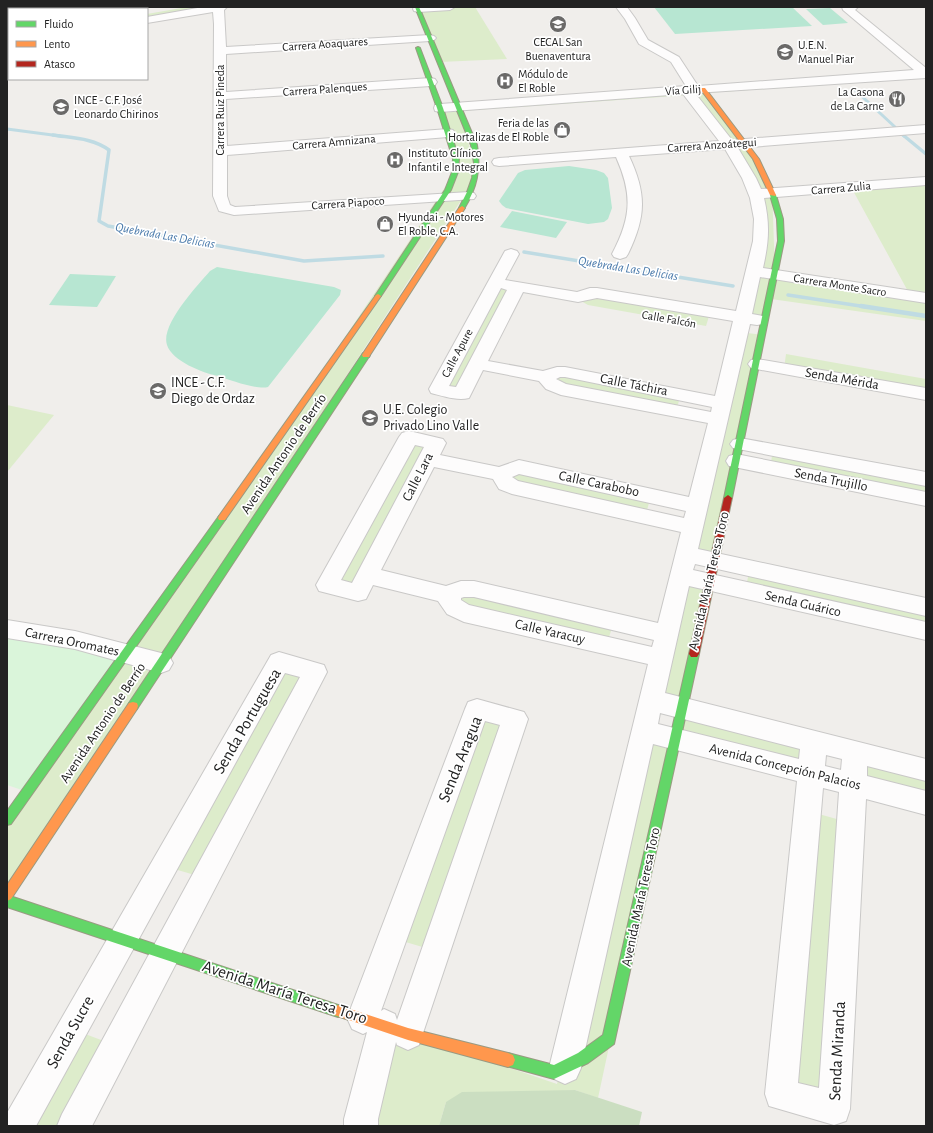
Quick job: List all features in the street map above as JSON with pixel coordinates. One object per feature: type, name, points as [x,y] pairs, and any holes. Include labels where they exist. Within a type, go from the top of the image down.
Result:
[{"type":"street","points":[[148,14],[186,7]]},
{"type":"street","points":[[148,20],[219,7]]},
{"type":"street","name":"Carrera Ruiz Pineda","points":[[219,7],[220,196],[222,205],[228,210]]},
{"type":"street","points":[[417,8],[450,7]]},
{"type":"street","name":"Avenida María Teresa Toro","points":[[7,901],[385,1026],[554,1072],[596,1052],[609,1039],[761,343],[765,273],[759,204],[765,194],[744,167],[736,144],[696,91],[675,60],[643,42],[630,18],[621,7]]},
{"type":"street","points":[[853,7],[847,8],[926,74]]},
{"type":"street","name":"Avenida Antonio de Berrío","points":[[7,895],[349,381],[450,228],[469,196],[477,176],[478,159],[474,145],[417,8]]},
{"type":"street","name":"Avenida Antonio de Berrío","points":[[7,820],[274,444],[410,249],[444,197],[452,181],[455,165],[454,153],[441,110],[414,35]]},
{"type":"street","name":"Carrera Aoaquares","points":[[220,51],[414,35],[430,38]]},
{"type":"street","name":"Vía Gilij","points":[[441,110],[926,74]]},
{"type":"street","name":"Carrera Palenques","points":[[219,96],[431,82]]},
{"type":"street","name":"Carrera Anzoátegui","points":[[499,162],[926,129]]},
{"type":"street","name":"Carrera Amnizana","points":[[220,151],[448,133]]},
{"type":"street","points":[[620,152],[633,184],[636,208],[632,229],[620,254]]},
{"type":"street","name":"Carrera Zulia","points":[[765,194],[926,181]]},
{"type":"street","name":"Carrera Piapoco","points":[[228,210],[469,196]]},
{"type":"street","name":"Calle Apure","points":[[511,254],[438,389],[462,394],[517,287]]},
{"type":"street","name":"Avenida María Teresa Toro","points":[[565,1068],[692,527],[742,325],[765,273]]},
{"type":"street","name":"Carrera Monte Sacro","points":[[765,273],[926,298]]},
{"type":"street","name":"Calle Falcón","points":[[495,283],[578,297],[588,306],[742,325],[761,343]]},
{"type":"street","name":"Senda Mérida","points":[[761,343],[926,379]]},
{"type":"street","name":"Senda Mérida","points":[[761,343],[926,394]]},
{"type":"street","name":"Calle Táchira","points":[[478,364],[545,377],[552,385],[561,389],[721,411]]},
{"type":"street","name":"Calle Lara","points":[[409,438],[436,443],[427,459],[358,593],[327,585],[409,438]]},
{"type":"street","name":"Senda Trujillo","points":[[738,452],[926,479]]},
{"type":"street","name":"Senda Trujillo","points":[[738,452],[926,498]]},
{"type":"street","points":[[427,459],[501,474]]},
{"type":"street","name":"Calle Carabobo","points":[[692,527],[512,487],[506,484],[501,474],[513,468],[519,467],[698,506]]},
{"type":"street","name":"Senda Guárico","points":[[686,554],[926,607]]},
{"type":"street","points":[[367,575],[449,594]]},
{"type":"street","name":"Senda Guárico","points":[[681,576],[926,632]]},
{"type":"street","name":"Calle Yaracuy","points":[[661,658],[464,613],[453,608],[449,602],[449,594],[456,589],[474,589],[667,634]]},
{"type":"street","name":"Carrera Oromates","points":[[7,629],[75,640],[160,663]]},
{"type":"street","name":"Senda Portuguesa","points":[[123,939],[279,662],[314,672],[166,953]]},
{"type":"street","points":[[651,700],[926,770]]},
{"type":"street","name":"Senda Aragua","points":[[477,710],[515,719],[385,1026],[477,710]]},
{"type":"street","name":"Avenida Concepción Palacios","points":[[644,731],[926,803]]},
{"type":"street","name":"Senda Miranda","points":[[814,741],[781,1094],[834,1109],[855,752]]},
{"type":"street","name":"Senda Sucre","points":[[18,1126],[123,939]]},
{"type":"street","points":[[74,1126],[166,953]]},
{"type":"street","points":[[361,1126],[361,1119],[385,1026]]},
{"type":"green space","points":[[187,7],[222,7],[148,20],[148,14]]},
{"type":"green space","points":[[475,7],[507,59],[440,62],[418,9]]},
{"type":"green space","points":[[654,7],[792,7],[812,26],[675,34]]},
{"type":"green space","points":[[830,8],[848,23],[823,25],[806,9]]},
{"type":"green space","points":[[926,78],[707,93],[772,187],[775,274],[910,295],[851,187],[926,181],[926,321],[771,299],[766,322],[743,318],[761,241],[756,194],[690,95],[706,93],[703,89]]},
{"type":"green space","points":[[686,90],[690,95],[460,111],[458,106]]},
{"type":"green space","points":[[460,111],[477,176],[7,895],[7,820],[270,450],[455,172],[442,113]]},
{"type":"green space","points":[[569,166],[596,170],[604,173],[608,178],[612,208],[608,219],[604,222],[588,224],[506,208],[499,201],[518,173],[525,170]]},
{"type":"green space","points":[[512,211],[567,222],[556,238],[500,227]]},
{"type":"green space","points":[[217,267],[334,287],[341,290],[340,295],[268,387],[263,388],[243,384],[204,372],[181,361],[170,351],[167,345],[166,337],[174,316],[210,271]]},
{"type":"green space","points":[[70,274],[116,276],[97,307],[49,305]]},
{"type":"green space","points":[[495,283],[517,287],[462,394],[438,389]]},
{"type":"green space","points":[[583,294],[710,313],[706,326],[588,305],[581,301]]},
{"type":"green space","points":[[740,332],[763,335],[714,560],[686,554]]},
{"type":"green space","points":[[786,354],[926,379],[926,394],[784,369]]},
{"type":"green space","points":[[550,374],[681,394],[676,411],[561,389]]},
{"type":"green space","points":[[7,405],[54,415],[7,472]]},
{"type":"green space","points":[[409,437],[436,443],[358,593],[327,585]]},
{"type":"green space","points":[[773,450],[926,479],[926,499],[770,468]]},
{"type":"green space","points":[[506,470],[651,496],[645,517],[512,487]]},
{"type":"green space","points":[[750,568],[926,607],[926,631],[745,591]]},
{"type":"green space","points":[[681,576],[709,583],[682,707],[814,741],[811,774],[675,739],[682,708],[651,700]]},
{"type":"green space","points":[[456,589],[614,622],[606,646],[464,613]]},
{"type":"green space","points":[[7,631],[121,655],[25,791],[7,785]]},
{"type":"green space","points":[[279,662],[315,672],[205,878],[164,866]]},
{"type":"green space","points":[[477,709],[515,719],[436,951],[392,938]]},
{"type":"green space","points":[[644,731],[675,739],[598,1098],[575,1090],[446,1102],[439,1126],[361,1126],[384,1025],[557,1084]]},
{"type":"green space","points":[[855,752],[926,770],[926,803],[853,785]]},
{"type":"green space","points":[[808,811],[851,823],[834,1109],[781,1094]]},
{"type":"green space","points":[[72,1029],[117,1046],[74,1126],[18,1126]]},
{"type":"green space","points":[[575,1090],[642,1112],[639,1126],[439,1126],[446,1102],[462,1092]]},
{"type":"waterway","points":[[854,89],[895,127]]},
{"type":"waterway","name":"Quebrada Las Delicias","points":[[7,129],[60,136]]},
{"type":"waterway","name":"Quebrada Las Delicias","points":[[53,135],[89,141],[109,150],[99,221],[108,226],[304,261],[383,256]]},
{"type":"waterway","points":[[904,136],[903,135],[926,154]]},
{"type":"waterway","name":"Quebrada Las Delicias","points":[[524,252],[733,286]]},
{"type":"waterway","name":"Quebrada Las Delicias","points":[[788,295],[867,307]]},
{"type":"waterway","name":"Quebrada Las Delicias","points":[[861,306],[926,316]]},
{"type":"traffic: fast","points":[[417,7],[474,145],[476,154],[475,178],[462,208]]},
{"type":"traffic: fast","points":[[378,296],[448,190],[455,172],[456,159],[440,108],[418,48]]},
{"type":"traffic: fast","points":[[728,498],[781,241],[780,219],[773,195]]},
{"type":"traffic: fast","points":[[133,706],[366,355]]},
{"type":"traffic: fast","points":[[7,820],[222,518]]},
{"type":"traffic: fast","points":[[508,1060],[554,1072],[583,1058],[609,1039],[694,654]]},
{"type":"traffic: fast","points":[[7,901],[338,1011]]},
{"type":"traffic: slow","points":[[703,89],[756,159],[773,195]]},
{"type":"traffic: slow","points":[[366,355],[462,208]]},
{"type":"traffic: slow","points":[[222,518],[378,296]]},
{"type":"traffic: slow","points":[[7,895],[133,706]]},
{"type":"traffic: slow","points":[[338,1011],[408,1034],[508,1060]]},
{"type":"traffic: jam","points":[[694,654],[728,498]]},
{"type":"place","name":"CECAL San Buenaventura","points":[[558,24]]},
{"type":"place","name":"U.E.N. Manuel Piar","points":[[785,52]]},
{"type":"place","name":"Módulo de El Roble","points":[[505,81]]},
{"type":"place","name":"La Casona de La Carne","points":[[897,99]]},
{"type":"place","name":"INCE - C.F. José Leonardo Chirinos","points":[[61,107]]},
{"type":"place","name":"Feria de las Hortalizas de El Roble","points":[[562,130]]},
{"type":"place","name":"Instituto Clínico Infantil e Integral","points":[[395,160]]},
{"type":"place","name":"Hyundai - Motores El Roble, C.A.","points":[[385,224]]},
{"type":"place","name":"INCE - C.F. Diego de Ordaz","points":[[158,391]]},
{"type":"place","name":"U.E. Colegio Privado Lino Valle","points":[[370,418]]}]
